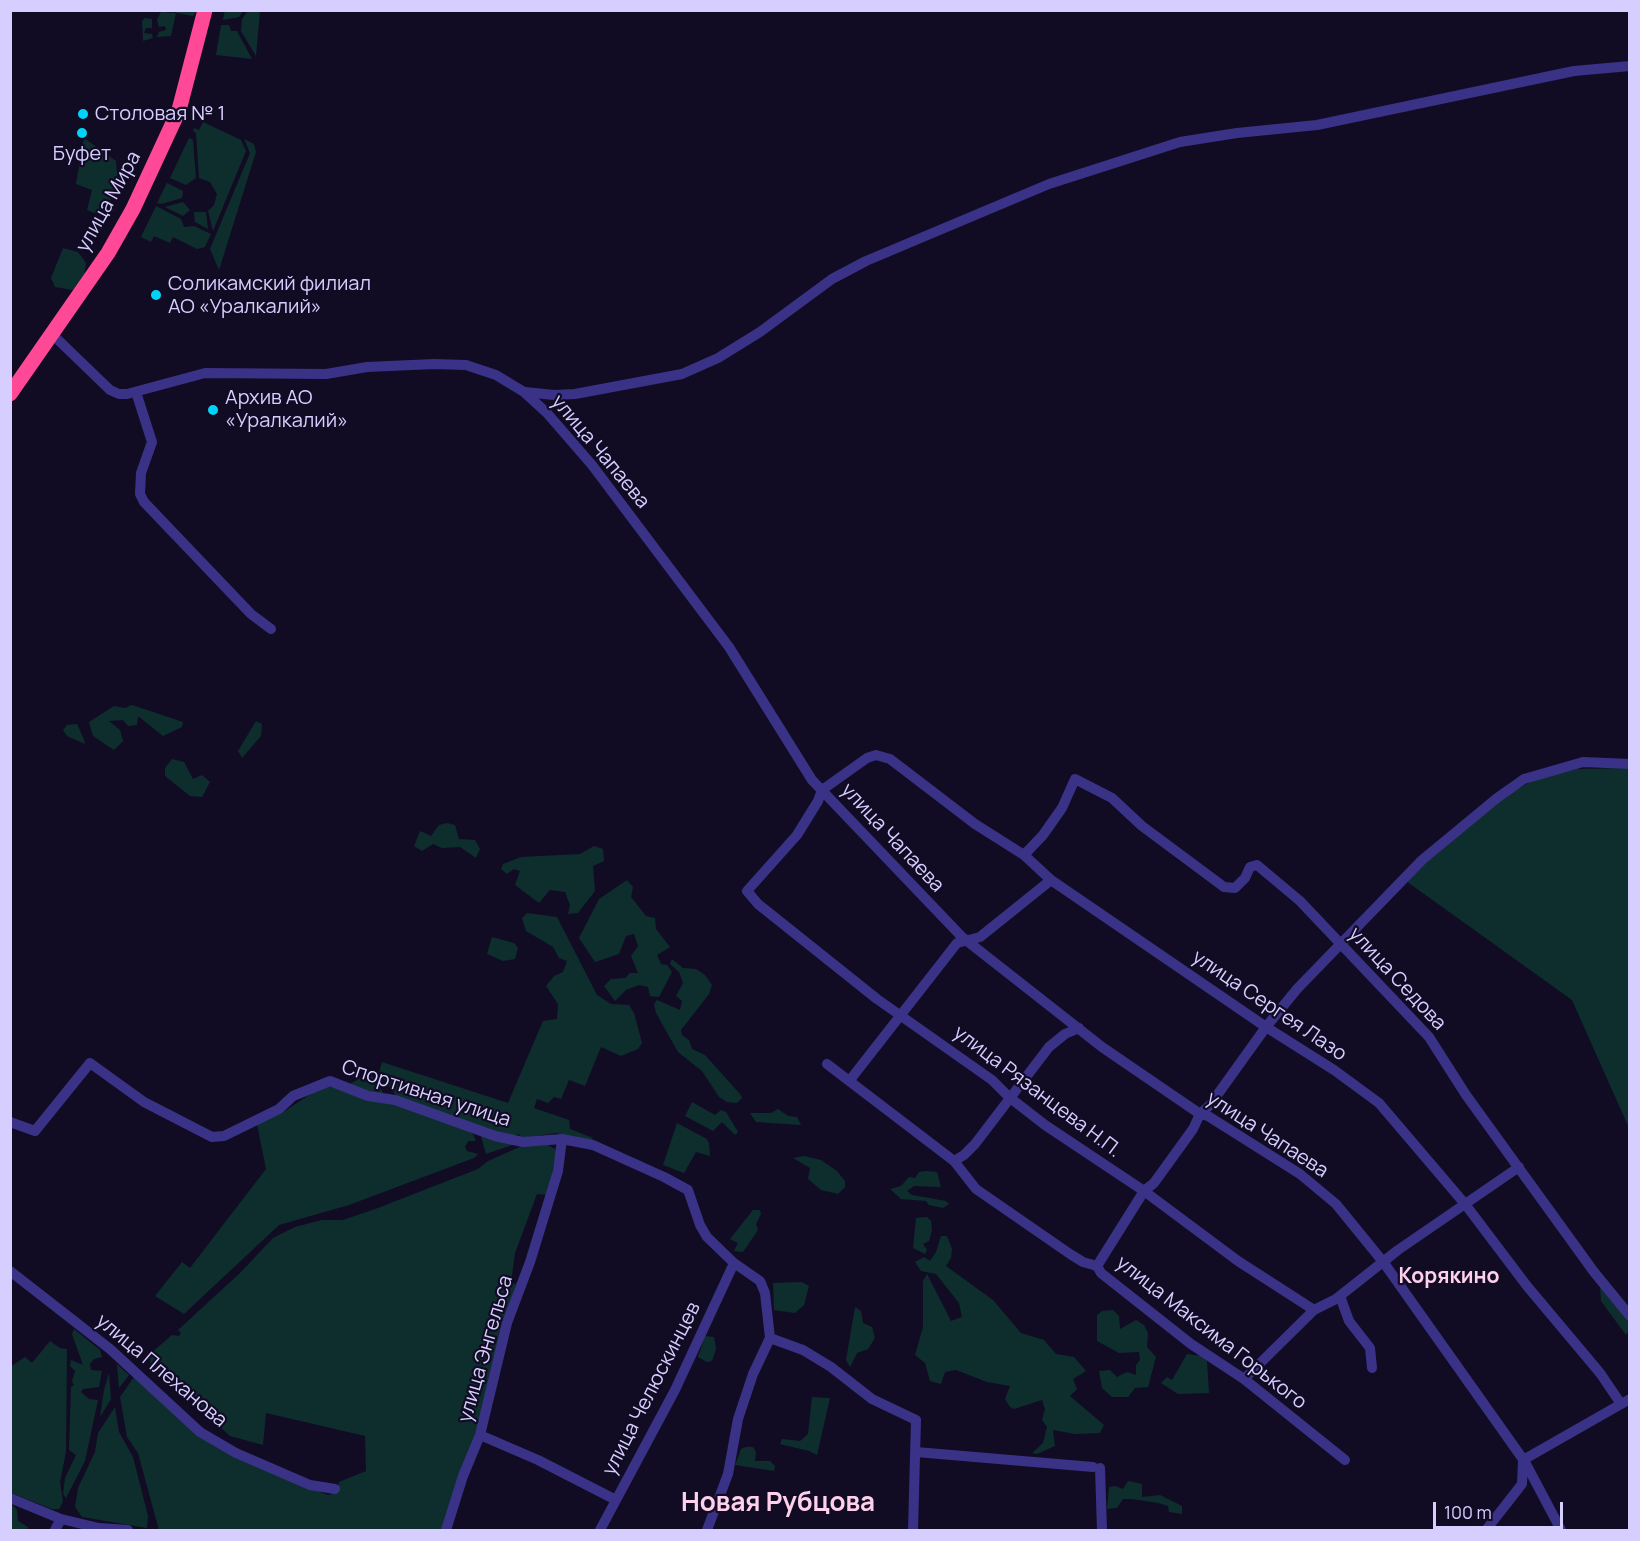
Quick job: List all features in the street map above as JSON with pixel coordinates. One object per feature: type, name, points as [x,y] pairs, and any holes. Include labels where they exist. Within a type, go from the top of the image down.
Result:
[{"type":"highway","name":"улица Мира","points":[[10,394],[108,253],[133,209],[174,124],[189,81],[205,10]]},
{"type":"street","points":[[524,392],[554,395],[575,394],[682,374],[718,358],[760,332],[832,279],[866,261],[1049,184],[1170,146],[1237,133],[1317,125],[1574,71],[1629,66]]},
{"type":"street","name":"улица Чапаева","points":[[52,334],[110,390],[119,394],[136,392],[206,374],[326,374],[367,367],[434,364],[466,365],[496,375],[524,392],[562,430],[639,526],[729,647],[812,780],[967,941],[1015,982],[1102,1047],[1200,1114],[1208,1116],[1314,1184],[1336,1204],[1384,1263],[1523,1460],[1561,1530]]},
{"type":"street","points":[[136,392],[152,442],[141,473],[140,494],[144,502],[251,614],[271,629]]},
{"type":"street","name":"улица Сергея Лазо","points":[[822,790],[867,758],[884,756],[975,825],[1024,855],[1051,880],[1380,1103],[1466,1204],[1625,1401]]},
{"type":"street","points":[[1097,1266],[1144,1191],[1154,1184],[1193,1129],[1200,1114],[1210,1105],[1266,1027],[1297,989],[1422,860],[1497,798],[1524,779],[1582,762],[1629,764]]},
{"type":"street","name":"улица Седова","points":[[1024,855],[1043,836],[1062,808],[1075,779],[1112,798],[1142,826],[1224,887],[1234,888],[1245,878],[1250,867],[1257,865],[1300,901],[1341,946],[1390,993],[1429,1037],[1466,1095],[1594,1272],[1629,1316]]},
{"type":"street","name":"улица Рязанцева Н.П.","points":[[822,790],[818,801],[797,835],[747,891],[787,927],[877,999],[992,1080],[1010,1097],[1144,1191],[1238,1261],[1314,1310]]},
{"type":"street","points":[[850,1080],[957,943],[980,937],[1051,880]]},
{"type":"street","points":[[954,1161],[975,1144],[1049,1047],[1065,1034],[1079,1028]]},
{"type":"street","name":"Спортивная улица","points":[[10,1122],[35,1131],[90,1063],[144,1102],[212,1137],[224,1136],[279,1109],[293,1096],[330,1082],[368,1096],[395,1100],[495,1136],[523,1142],[562,1139],[593,1145],[685,1188],[700,1226],[734,1263],[751,1273],[762,1287],[770,1338]]},
{"type":"street","name":"улица Максима Горького","points":[[827,1064],[954,1161],[976,1189],[1083,1262],[1097,1266],[1101,1273],[1191,1344],[1244,1379],[1345,1460]]},
{"type":"street","name":"улица Энгельса","points":[[446,1530],[463,1476],[480,1435],[507,1323],[530,1262],[558,1171],[562,1139]]},
{"type":"street","points":[[1244,1379],[1314,1310],[1340,1296],[1398,1250],[1519,1167]]},
{"type":"street","name":"улица Челюскинцев","points":[[600,1530],[675,1390],[734,1263]]},
{"type":"street","name":"улица Плеханова","points":[[10,1271],[110,1349],[200,1432],[236,1453],[310,1485],[334,1489]]},
{"type":"street","points":[[1340,1296],[1349,1321],[1370,1348],[1372,1368]]},
{"type":"street","points":[[707,1530],[728,1474],[742,1407],[753,1374],[770,1338],[803,1350],[831,1367],[872,1399],[916,1420],[913,1530]]},
{"type":"street","points":[[1486,1530],[1522,1484],[1523,1460],[1625,1401]]},
{"type":"street","points":[[480,1435],[538,1460],[616,1500]]},
{"type":"street","points":[[916,1452],[1097,1467],[1102,1530]]},
{"type":"street","points":[[10,1498],[61,1519],[99,1528],[128,1530]]},
{"type":"street","points":[[55,1530],[61,1519]]},
{"type":"green space","points":[[225,10],[243,11],[239,17],[223,20]]},
{"type":"green space","points":[[177,11],[197,11],[193,16],[176,13]]},
{"type":"green space","points":[[248,11],[260,11],[256,56],[241,31],[242,19]]},
{"type":"green space","points":[[161,12],[176,13],[171,36],[157,37],[159,32],[166,30],[165,26],[159,27],[157,20]]},
{"type":"green space","points":[[145,18],[152,19],[152,28],[146,28],[144,33],[152,34],[153,38],[143,41],[142,21]]},
{"type":"green space","points":[[221,25],[229,25],[231,31],[237,31],[252,59],[216,55]]},
{"type":"green space","points":[[203,122],[241,140],[246,151],[213,231],[208,211],[214,205],[217,194],[210,182],[199,178],[196,133],[193,131],[194,128],[199,130]]},
{"type":"green space","points":[[84,138],[116,161],[119,196],[118,198],[112,196],[109,202],[114,205],[114,211],[105,217],[87,210],[92,190],[76,184]]},
{"type":"green space","points":[[189,138],[193,140],[196,178],[186,185],[170,178]]},
{"type":"green space","points":[[244,139],[254,144],[256,152],[219,270],[210,249],[250,153]]},
{"type":"green space","points":[[167,183],[183,191],[182,198],[157,203]]},
{"type":"green space","points":[[183,202],[190,210],[183,216],[165,207]]},
{"type":"green space","points":[[156,206],[181,219],[184,227],[194,226],[211,234],[205,247],[197,249],[173,237],[170,243],[154,236],[151,242],[141,237]]},
{"type":"green space","points":[[194,212],[206,212],[208,229],[195,222]]},
{"type":"green space","points":[[63,248],[78,252],[86,263],[84,275],[73,290],[55,287],[51,278]]},
{"type":"green space","points":[[132,705],[183,722],[182,727],[163,736],[138,716],[137,725],[128,726],[123,720],[109,721],[120,730],[123,741],[114,750],[93,736],[89,722],[114,706],[125,708]]},
{"type":"green space","points":[[256,721],[262,724],[261,736],[242,758],[238,751]]},
{"type":"green space","points":[[77,724],[85,744],[67,736],[63,730],[67,725]]},
{"type":"green space","points":[[172,759],[184,762],[193,779],[202,775],[210,782],[202,797],[190,796],[165,776],[165,768]]},
{"type":"green space","points":[[1629,768],[1629,1128],[1572,1000],[1406,881],[1477,812],[1536,779],[1576,769]]},
{"type":"green space","points":[[447,823],[455,825],[459,839],[475,840],[480,849],[476,858],[460,847],[442,848],[433,844],[422,851],[414,846],[420,831],[431,836],[439,825]]},
{"type":"green space","points":[[594,846],[603,849],[604,861],[593,866],[595,891],[578,913],[568,914],[570,905],[565,892],[550,890],[539,903],[515,885],[520,871],[514,869],[507,874],[501,869],[503,864],[521,857],[580,854]]},
{"type":"green space","points":[[627,880],[633,887],[631,897],[646,916],[655,918],[656,929],[670,947],[657,955],[661,964],[667,965],[672,972],[659,997],[650,996],[648,987],[639,985],[626,990],[615,1001],[604,986],[611,979],[625,978],[630,973],[638,973],[631,956],[638,946],[634,934],[626,936],[619,954],[595,962],[579,938],[599,899]]},
{"type":"green space","points":[[527,913],[557,917],[597,995],[611,1004],[629,1005],[634,1013],[642,1043],[638,1049],[621,1056],[601,1047],[585,1086],[569,1080],[561,1099],[554,1097],[548,1103],[537,1099],[534,1108],[569,1120],[570,1129],[593,1138],[591,1141],[556,1133],[523,1138],[518,1134],[512,1138],[397,1097],[379,1073],[382,1062],[508,1103],[543,1021],[557,1019],[558,1004],[546,986],[554,976],[563,972],[567,961],[559,958],[553,947],[526,931],[522,918]]},
{"type":"green space","points":[[492,937],[514,943],[518,948],[515,959],[503,961],[487,954]]},
{"type":"green space","points":[[672,959],[683,968],[696,969],[705,975],[712,985],[709,994],[681,1030],[682,1035],[689,1040],[692,1049],[705,1055],[740,1094],[742,1098],[737,1103],[727,1102],[719,1097],[702,1071],[678,1052],[656,1013],[654,1004],[657,1000],[680,1010],[682,1001],[676,996],[683,983],[679,972],[670,964]]},
{"type":"green space","points":[[370,1073],[384,1094],[346,1086]]},
{"type":"green space","points":[[321,1087],[333,1087],[397,1103],[463,1127],[473,1134],[476,1141],[468,1141],[465,1147],[467,1151],[478,1154],[474,1158],[349,1205],[279,1225],[184,1314],[155,1296],[182,1262],[190,1268],[266,1169],[257,1124],[282,1113]]},
{"type":"green space","points":[[692,1102],[715,1115],[721,1110],[726,1112],[738,1132],[735,1135],[722,1122],[713,1131],[685,1116]]},
{"type":"green space","points":[[778,1109],[788,1116],[797,1117],[801,1125],[756,1122],[750,1113],[771,1113]]},
{"type":"green space","points":[[677,1123],[707,1139],[709,1144],[710,1156],[696,1152],[684,1173],[663,1165]]},
{"type":"green space","points":[[480,1133],[515,1144],[486,1154]]},
{"type":"green space","points":[[544,1143],[557,1150],[548,1195],[537,1194],[515,1253],[511,1282],[516,1284],[502,1331],[491,1384],[444,1530],[159,1530],[138,1453],[127,1437],[120,1397],[134,1377],[253,1465],[328,1495],[337,1492],[339,1482],[366,1471],[365,1436],[266,1413],[263,1445],[230,1436],[150,1363],[151,1353],[172,1335],[179,1336],[181,1333],[178,1330],[240,1273],[273,1238],[295,1227],[322,1220],[343,1220],[378,1208],[478,1169],[488,1161],[524,1145]]},
{"type":"green space","points":[[804,1156],[821,1160],[837,1171],[845,1181],[845,1187],[838,1194],[821,1190],[808,1179],[810,1168],[793,1158]]},
{"type":"green space","points":[[919,1172],[937,1172],[941,1187],[914,1186],[907,1191],[912,1195],[946,1201],[949,1204],[943,1208],[929,1205],[926,1201],[901,1199],[890,1189],[901,1186],[909,1177],[915,1178]]},
{"type":"green space","points":[[753,1210],[760,1210],[761,1214],[756,1224],[758,1230],[743,1252],[734,1251],[738,1243],[730,1239]]},
{"type":"green space","points":[[927,1217],[931,1221],[932,1230],[929,1241],[923,1244],[927,1250],[925,1254],[913,1248],[916,1218]]},
{"type":"green space","points":[[941,1236],[947,1236],[952,1249],[951,1258],[946,1266],[993,1300],[1021,1333],[1044,1340],[1056,1354],[1074,1357],[1086,1371],[1073,1379],[1077,1389],[1070,1396],[1104,1425],[1100,1433],[1075,1434],[1053,1430],[1055,1446],[1037,1454],[1032,1453],[1043,1443],[1047,1427],[1042,1420],[1045,1409],[1042,1400],[1014,1409],[1005,1399],[1010,1386],[987,1382],[956,1370],[945,1372],[941,1384],[930,1381],[925,1363],[915,1355],[923,1327],[923,1281],[927,1274],[951,1321],[962,1317],[959,1303],[936,1274],[921,1271],[915,1262],[924,1257],[930,1261],[936,1252]]},
{"type":"green space","points":[[802,1282],[809,1286],[804,1305],[795,1313],[774,1310],[773,1283]]},
{"type":"green space","points":[[1600,1286],[1628,1316],[1629,1331],[1626,1335],[1601,1301]]},
{"type":"green space","points":[[855,1307],[861,1311],[863,1323],[872,1327],[875,1338],[868,1349],[857,1353],[850,1367],[846,1360]]},
{"type":"green space","points":[[1113,1310],[1119,1316],[1120,1329],[1136,1320],[1144,1325],[1148,1333],[1147,1347],[1156,1357],[1148,1387],[1135,1388],[1128,1397],[1112,1397],[1102,1388],[1099,1371],[1110,1370],[1117,1377],[1127,1372],[1136,1375],[1136,1365],[1140,1360],[1139,1352],[1119,1353],[1097,1341],[1097,1315],[1102,1311]]},
{"type":"green space","points":[[74,1329],[100,1350],[102,1357],[94,1359],[90,1364],[91,1370],[102,1371],[99,1387],[83,1389],[81,1392],[89,1399],[98,1400],[85,1461],[66,1498],[63,1494],[65,1478],[76,1455],[69,1450],[71,1387],[74,1385],[72,1381],[75,1371],[70,1366],[71,1360],[83,1365],[72,1334]]},
{"type":"green space","points":[[705,1336],[714,1337],[716,1349],[712,1361],[707,1362],[698,1357]]},
{"type":"green space","points":[[50,1341],[60,1348],[67,1349],[66,1452],[60,1482],[63,1501],[59,1509],[52,1509],[11,1493],[10,1367],[25,1357],[32,1363]]},
{"type":"green space","points":[[1187,1354],[1202,1356],[1207,1361],[1209,1393],[1178,1394],[1161,1383],[1167,1377],[1172,1380]]},
{"type":"green space","points":[[117,1364],[129,1375],[119,1388]]},
{"type":"green space","points":[[109,1373],[111,1399],[100,1417],[104,1390]]},
{"type":"green space","points":[[812,1397],[830,1398],[817,1455],[780,1444],[782,1439],[800,1441],[808,1434]]},
{"type":"green space","points":[[115,1407],[119,1432],[133,1457],[148,1516],[147,1528],[82,1517],[75,1507],[78,1488],[95,1452],[98,1433]]},
{"type":"green space","points":[[753,1447],[756,1452],[755,1461],[770,1461],[775,1466],[774,1471],[735,1465],[741,1449]]},
{"type":"green space","points":[[1128,1481],[1142,1484],[1142,1497],[1160,1495],[1182,1506],[1182,1514],[1169,1512],[1168,1506],[1158,1503],[1132,1499],[1123,1499],[1117,1508],[1107,1509],[1109,1487],[1115,1486],[1123,1489]]},
{"type":"green space","points":[[11,1503],[17,1510],[18,1521],[28,1527],[27,1530],[13,1530],[11,1527]]},
{"type":"place","name":"Столовая № 1","points":[[83,114]]},
{"type":"place","name":"Буфет","points":[[82,133]]},
{"type":"place","name":"Соликамский филиал АО «Уралкалий»","points":[[156,295]]},
{"type":"place","name":"Архив АО «Уралкалий»","points":[[213,410]]},
{"type":"district","name":"Корякино","points":[[1449,1277]]},
{"type":"district","name":"Новая Рубцова","points":[[778,1504]]}]
